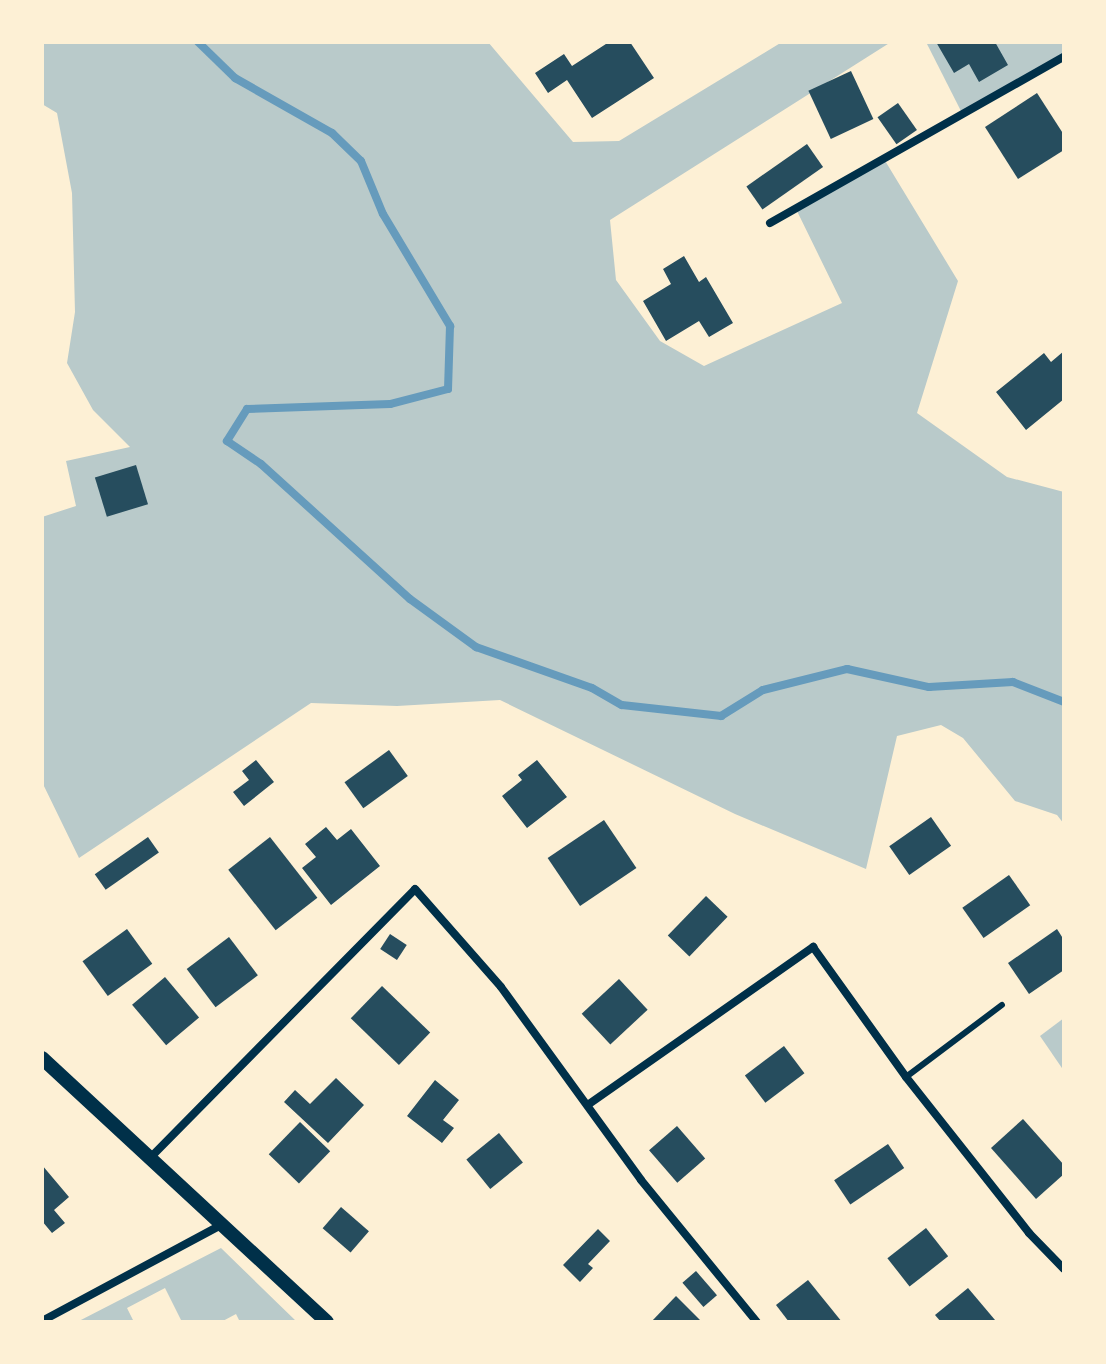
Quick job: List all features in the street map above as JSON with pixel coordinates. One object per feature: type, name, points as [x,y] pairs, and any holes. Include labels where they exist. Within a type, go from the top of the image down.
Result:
[{"type":"street","points":[[770,223],[1064,57]]},
{"type":"street","points":[[151,1157],[415,889],[501,987],[589,1104],[641,1180],[757,1322]]},
{"type":"street","points":[[589,1104],[813,947],[906,1077],[1029,1233],[1064,1269]]},
{"type":"street","points":[[42,1058],[224,1223],[327,1322]]},
{"type":"street","points":[[42,1321],[224,1223]]},
{"type":"lane","points":[[906,1077],[1002,1005]]},
{"type":"shaded area","points":[[42,42],[488,42],[573,142],[619,141],[782,42],[891,42],[610,220],[616,280],[660,341],[704,366],[842,303],[796,209],[884,159],[958,281],[917,413],[1007,477],[1064,492],[1064,824],[1057,815],[1015,801],[963,738],[941,725],[897,736],[866,869],[735,814],[500,700],[397,706],[311,703],[79,858],[42,782],[42,517],[76,506],[66,461],[130,447],[93,410],[67,363],[75,312],[72,193],[57,113],[42,104]]},
{"type":"shaded area","points":[[926,42],[1064,42],[1064,57],[963,115]]},
{"type":"shaded area","points":[[1064,1018],[1064,1071],[1040,1036]]},
{"type":"shaded area","points":[[221,1248],[297,1322],[240,1322],[236,1314],[221,1322],[182,1322],[165,1288],[127,1308],[134,1322],[77,1322]]},
{"type":"building","points":[[609,42],[630,42],[654,78],[592,118],[567,80],[548,93],[535,73],[564,54],[572,66]]},
{"type":"building","points":[[936,42],[995,42],[1008,65],[979,82],[969,64],[954,73]]},
{"type":"building","points":[[851,71],[873,119],[831,139],[808,91]]},
{"type":"building","points":[[1037,93],[1064,135],[1064,150],[1018,179],[985,127]]},
{"type":"building","points":[[898,103],[917,130],[896,144],[878,117]]},
{"type":"building","points":[[807,144],[823,167],[762,209],[746,186]]},
{"type":"building","points":[[684,256],[699,282],[706,277],[733,323],[709,337],[699,321],[666,341],[643,301],[671,284],[663,269]]},
{"type":"building","points":[[1064,351],[1064,399],[1026,430],[996,392],[1044,353],[1051,362]]},
{"type":"building","points":[[136,465],[148,504],[107,517],[95,478]]},
{"type":"building","points":[[389,750],[408,776],[363,808],[345,782]]},
{"type":"building","points":[[256,760],[274,782],[244,806],[233,792],[249,780],[242,771]]},
{"type":"building","points":[[537,760],[567,797],[527,828],[502,796],[522,780],[518,775]]},
{"type":"building","points":[[931,817],[951,846],[909,875],[889,846]]},
{"type":"building","points":[[604,820],[636,868],[580,906],[548,858]]},
{"type":"building","points":[[326,827],[337,840],[351,829],[380,866],[331,905],[302,868],[316,857],[305,844]]},
{"type":"building","points":[[148,837],[159,853],[106,890],[95,874]]},
{"type":"building","points":[[270,837],[317,898],[276,930],[228,870]]},
{"type":"building","points":[[1009,875],[1030,905],[984,938],[962,908]]},
{"type":"building","points":[[706,896],[728,917],[689,956],[668,936]]},
{"type":"building","points":[[127,929],[152,964],[108,996],[83,961]]},
{"type":"building","points":[[1057,929],[1064,940],[1064,970],[1029,994],[1008,963]]},
{"type":"building","points":[[390,934],[407,945],[397,960],[380,949]]},
{"type":"building","points":[[229,937],[258,975],[216,1007],[187,969]]},
{"type":"building","points":[[165,977],[199,1018],[166,1045],[132,1005]]},
{"type":"building","points":[[619,979],[648,1010],[610,1044],[582,1014]]},
{"type":"building","points":[[382,986],[430,1033],[399,1065],[351,1018]]},
{"type":"building","points":[[784,1046],[804,1073],[765,1103],[745,1075]]},
{"type":"building","points":[[336,1078],[364,1105],[328,1143],[284,1102],[295,1090],[310,1104]]},
{"type":"building","points":[[435,1080],[459,1100],[443,1120],[454,1128],[442,1143],[407,1116]]},
{"type":"building","points":[[1023,1119],[1064,1165],[1064,1174],[1036,1199],[991,1148]]},
{"type":"building","points":[[300,1122],[330,1151],[299,1184],[269,1154]]},
{"type":"building","points":[[677,1126],[705,1158],[677,1183],[649,1150]]},
{"type":"building","points":[[499,1133],[523,1163],[490,1189],[466,1159]]},
{"type":"building","points":[[888,1144],[904,1168],[850,1204],[834,1180]]},
{"type":"building","points":[[42,1165],[69,1197],[54,1210],[65,1223],[52,1233],[42,1221]]},
{"type":"building","points":[[341,1207],[369,1231],[351,1252],[323,1228]]},
{"type":"building","points":[[926,1228],[948,1256],[910,1287],[887,1258]]},
{"type":"building","points":[[598,1229],[610,1241],[588,1264],[593,1268],[580,1282],[563,1265]]},
{"type":"building","points":[[696,1271],[717,1295],[703,1307],[682,1283]]},
{"type":"building","points":[[808,1280],[842,1322],[789,1322],[776,1305]]},
{"type":"building","points":[[968,1288],[995,1320],[941,1322],[935,1315]]},
{"type":"building","points":[[676,1296],[702,1322],[651,1322]]},
{"type":"waterway","points":[[198,42],[235,78],[332,133],[361,161],[383,214],[450,326],[448,389],[390,404],[247,409],[227,441],[261,464],[410,599],[476,647],[592,688],[622,705],[721,716],[763,690],[847,669],[929,687],[1013,682],[1064,702]]}]
